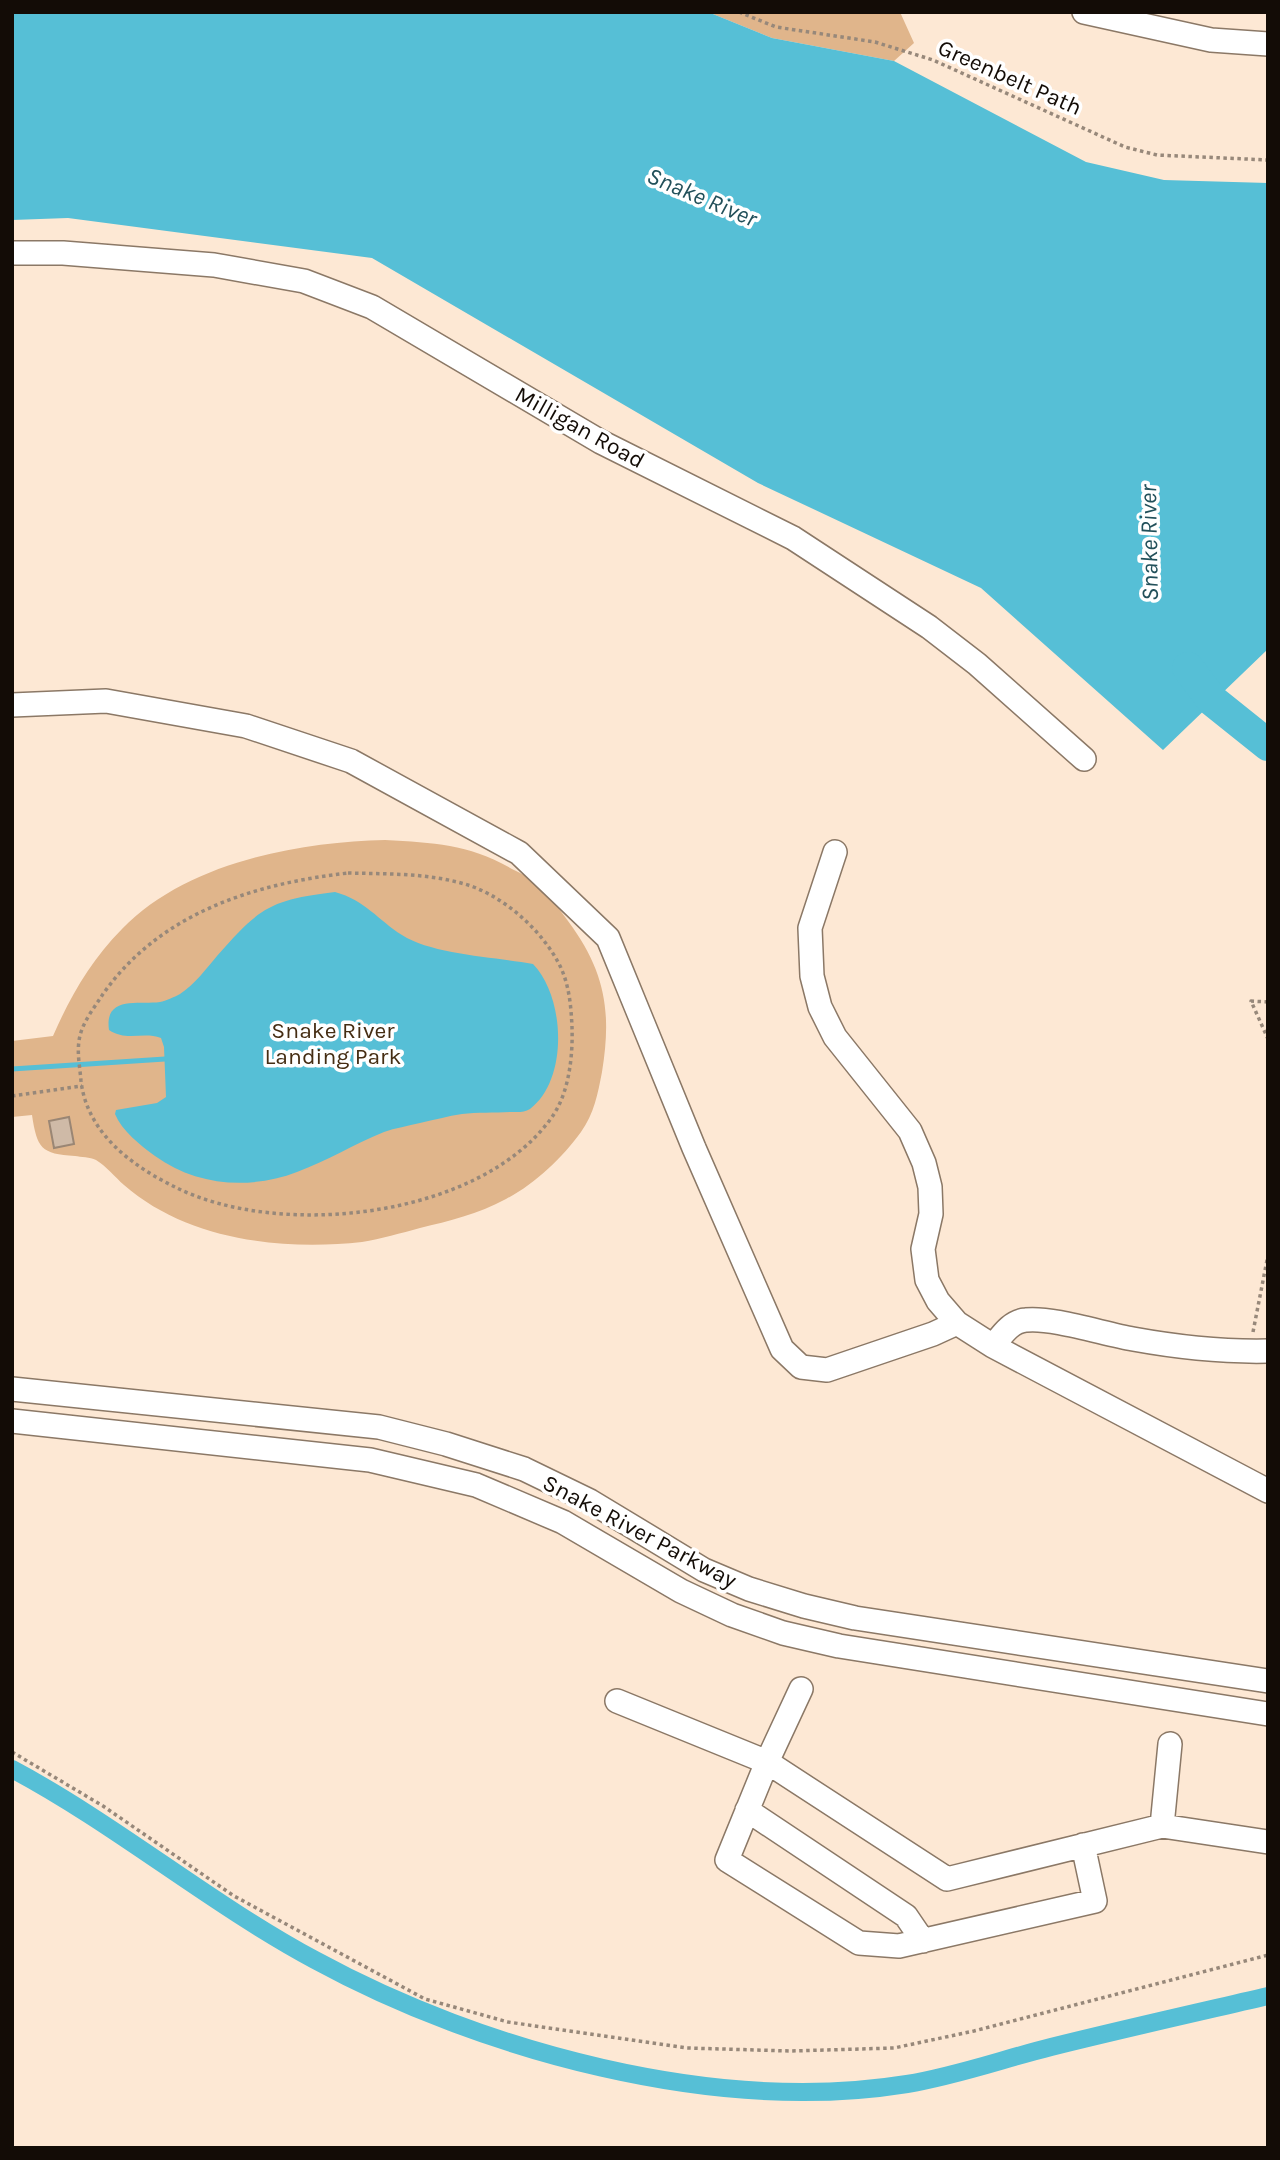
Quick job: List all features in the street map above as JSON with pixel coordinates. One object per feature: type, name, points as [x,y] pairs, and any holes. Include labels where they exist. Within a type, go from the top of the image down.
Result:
[{"type":"street","points":[[1084,12],[1211,40],[1268,44]]},
{"type":"street","name":"Milligan Road","points":[[12,253],[63,253],[214,265],[304,281],[372,307],[601,442],[793,538],[929,627],[977,664],[1084,759]]},
{"type":"street","points":[[12,705],[106,701],[246,726],[351,761],[519,853],[608,937],[694,1148],[782,1349],[801,1367],[827,1370],[933,1334],[957,1323]]},
{"type":"street","points":[[835,852],[810,928],[814,986],[820,1007],[835,1037],[910,1131],[924,1163],[930,1187],[931,1214],[923,1249],[927,1280],[938,1301],[957,1323],[993,1346],[1268,1491]]},
{"type":"street","points":[[993,1346],[1008,1328],[1024,1320],[1189,1347],[1259,1351]]},
{"type":"street","name":"Snake River Parkway","points":[[12,1389],[379,1427],[446,1444],[524,1469],[590,1501],[704,1570],[749,1589],[804,1606],[855,1618],[1268,1681]]},
{"type":"street","name":"Snake River Parkway","points":[[12,1420],[370,1460],[434,1474],[477,1485],[528,1506],[563,1522],[681,1591],[732,1615],[783,1633],[839,1646],[1268,1714]]},
{"type":"street","points":[[800,1689],[727,1860],[859,1943],[900,1946],[1095,1901],[1083,1845]]},
{"type":"street","points":[[617,1701],[767,1762],[947,1878],[1162,1826],[1268,1842]]},
{"type":"street","points":[[1162,1826],[1170,1744]]},
{"type":"street","points":[[747,1810],[906,1916],[923,1941]]},
{"type":"path","name":"Greenbelt Path","points":[[739,12],[776,27],[874,42],[933,60],[1125,147],[1157,155],[1268,160]]},
{"type":"path","points":[[348,873],[411,874],[463,883],[498,900],[529,923],[558,962],[571,999],[572,1040],[568,1078],[554,1115],[528,1144],[492,1172],[445,1192],[393,1206],[335,1215],[284,1215],[235,1209],[190,1195],[125,1157],[105,1135],[89,1111],[82,1086],[78,1057],[79,1038],[90,1013],[135,955],[166,932],[223,902],[260,889],[313,877],[348,873]]},
{"type":"path","points":[[1268,1002],[1251,1001],[1268,1039]]},
{"type":"path","points":[[12,1096],[82,1086]]},
{"type":"path","points":[[1259,1351],[1268,1255]]},
{"type":"path","points":[[12,1752],[103,1806],[234,1896],[425,1999],[508,2022],[687,2048],[791,2051],[894,2048],[974,2031],[1268,1955]]},
{"type":"green space","points":[[708,12],[900,12],[914,43],[894,61],[772,38]]},
{"type":"green space","name":"Snake River Landing Park","points":[[385,840],[436,844],[467,850],[498,861],[531,879],[568,921],[598,975],[603,992],[606,1030],[602,1072],[595,1103],[574,1142],[557,1161],[527,1186],[474,1213],[362,1242],[300,1245],[237,1238],[206,1230],[149,1204],[96,1160],[48,1151],[39,1142],[32,1115],[12,1117],[12,1041],[53,1036],[91,966],[122,929],[148,906],[210,872],[244,861],[316,845]]},
{"type":"water","points":[[12,12],[708,12],[772,38],[894,61],[1086,162],[1164,180],[1268,183],[1268,649],[1163,750],[981,588],[758,483],[372,258],[68,218],[12,220]]},
{"type":"water","points":[[335,892],[355,900],[415,942],[448,951],[533,964],[544,978],[552,996],[558,1038],[557,1059],[543,1096],[525,1111],[462,1114],[388,1131],[308,1168],[261,1181],[242,1183],[206,1179],[188,1174],[155,1156],[127,1132],[115,1114],[116,1110],[157,1103],[166,1097],[164,1047],[161,1038],[122,1035],[109,1030],[112,1011],[125,1004],[160,1002],[180,994],[256,916],[295,898]]},
{"type":"building","points":[[69,1117],[74,1144],[54,1148],[49,1121]]},
{"type":"waterway","name":"Snake River","points":[[1188,668],[1213,701],[1268,745]]},
{"type":"waterway","points":[[12,1069],[165,1059]]},
{"type":"waterway","points":[[12,1769],[89,1814],[238,1914],[315,1960],[381,1993],[451,2022],[525,2047],[602,2068],[680,2082],[757,2090],[834,2091],[907,2084],[1078,2040],[1268,1996]]}]
